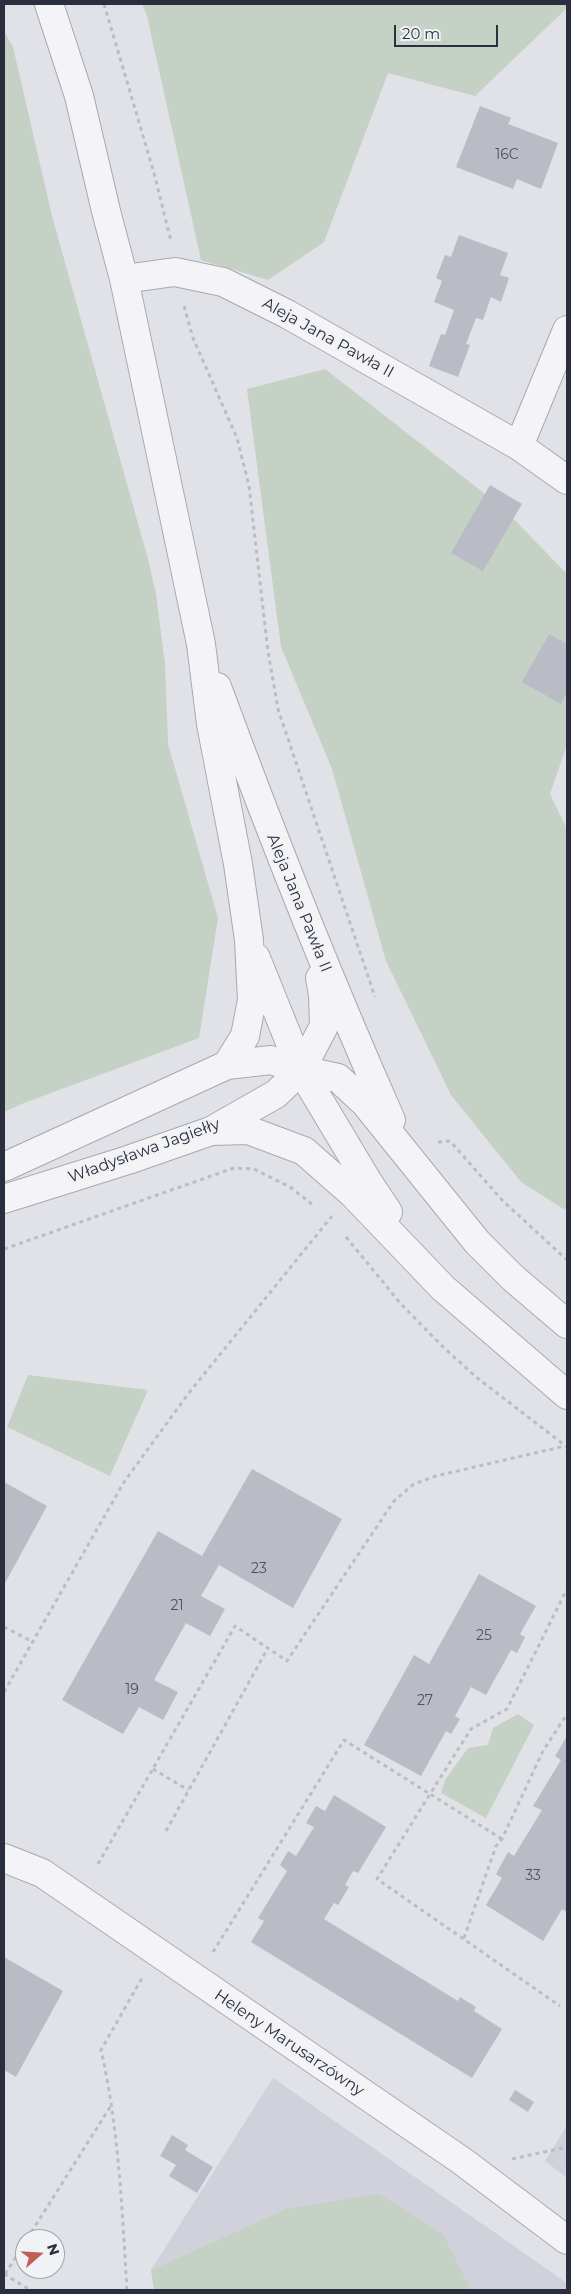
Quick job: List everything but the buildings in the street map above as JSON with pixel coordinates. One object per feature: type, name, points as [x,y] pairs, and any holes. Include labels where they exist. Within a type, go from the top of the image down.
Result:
[{"type":"street","name":"Aleja Jana Pawła II","points":[[49,4],[79,96],[124,280],[201,644],[211,724],[238,864],[249,940],[252,1000],[245,1036],[227,1065]]},
{"type":"street","name":"Aleja Jana Pawła II","points":[[124,280],[175,272],[223,282],[279,310],[519,446],[567,480]]},
{"type":"street","points":[[519,446],[567,330]]},
{"type":"street","name":"Aleja Jana Pawła II","points":[[201,644],[273,838],[310,931],[407,1158]]},
{"type":"street","name":"Władysława Jagiełły","points":[[4,1199],[128,1160],[210,1131],[276,1094],[301,1070],[324,1026],[323,995],[310,931]]},
{"type":"street","name":"Aleja Jana Pawła II","points":[[249,940],[301,1070],[368,1182],[442,1288]]},
{"type":"street","points":[[4,1167],[227,1065],[271,1060],[301,1070]]},
{"type":"street","name":"Aleja Jana Pawła II","points":[[301,1070],[338,1078],[365,1103],[407,1158],[476,1242],[513,1278],[567,1324]]},
{"type":"street","name":"Aleja Jana Pawła II","points":[[210,1131],[248,1130],[304,1151],[353,1194],[442,1288],[567,1395]]},
{"type":"street","name":"Heleny Marusarzówny","points":[[4,1858],[42,1873],[462,2161],[567,2240]]},
{"type":"path","points":[[104,4],[154,173],[172,245],[175,272],[193,338],[237,438],[256,533],[268,652],[278,709],[376,999]]},
{"type":"path","points":[[432,1143],[450,1141],[503,1201],[567,1260]]},
{"type":"path","points":[[4,1249],[234,1168],[254,1169],[290,1187],[317,1208]]},
{"type":"path","points":[[324,1213],[337,1225]]},
{"type":"path","points":[[4,1692],[124,1482],[188,1394],[330,1218]]},
{"type":"path","points":[[343,1233],[401,1304],[441,1345],[476,1377],[566,1447]]},
{"type":"path","points":[[98,1864],[236,1626],[287,1661],[394,1501],[414,1484],[436,1476],[566,1447]]},
{"type":"path","points":[[560,2006],[377,1878],[471,1729],[507,1709],[567,1589]]},
{"type":"path","points":[[4,1626],[33,1642]]},
{"type":"path","points":[[166,1831],[268,1648]]},
{"type":"path","points":[[464,1938],[496,1846],[502,1839],[543,1751],[567,1714]]},
{"type":"path","points":[[210,1956],[344,1740],[502,1839]]},
{"type":"path","points":[[152,1769],[188,1790]]},
{"type":"path","points":[[127,2290],[116,2132],[101,2050],[144,1974]]},
{"type":"path","points":[[33,2229],[112,2103]]},
{"type":"path","points":[[15,2258],[5,2274],[30,2290]]},
{"type":"shaded area","points":[[273,2078],[567,2283],[567,2290],[467,2290],[469,2287],[285,2209],[151,2270]]},
{"type":"shaded area","points":[[567,2125],[567,2178],[545,2161]]},
{"type":"green space","points":[[142,4],[567,4],[567,8],[475,96],[388,73],[324,242],[268,280],[201,260],[147,16]]},
{"type":"green space","points":[[4,31],[13,47],[52,216],[148,559],[156,594],[165,664],[168,744],[218,918],[199,1038],[4,1112]]},
{"type":"green space","points":[[325,369],[503,508],[567,574],[567,745],[550,794],[567,829],[567,1206],[565,1210],[521,1182],[451,1095],[386,961],[332,769],[281,647],[247,389]]},
{"type":"green space","points":[[28,1375],[148,1390],[110,1476],[7,1427]]},
{"type":"green space","points":[[518,1714],[534,1725],[486,1818],[441,1793],[445,1780],[468,1748],[488,1745],[493,1728]]},
{"type":"green space","points":[[379,2194],[443,2234],[469,2287],[467,2290],[154,2290],[151,2270],[285,2209]]}]
